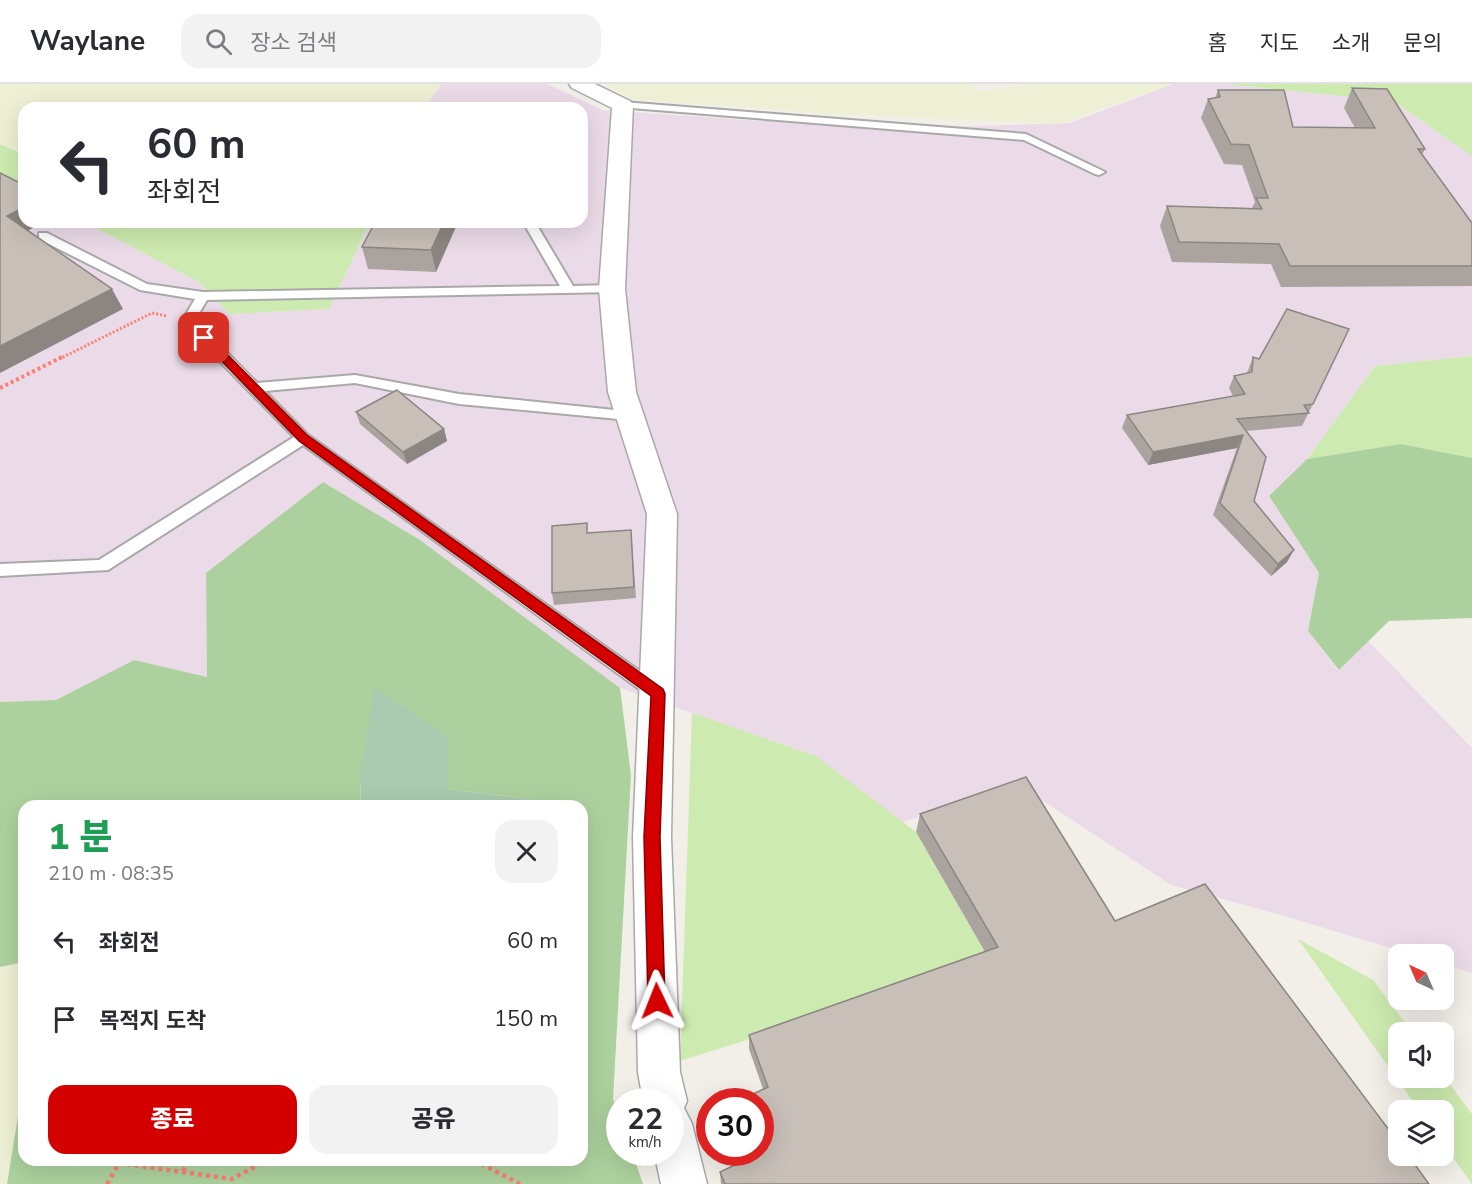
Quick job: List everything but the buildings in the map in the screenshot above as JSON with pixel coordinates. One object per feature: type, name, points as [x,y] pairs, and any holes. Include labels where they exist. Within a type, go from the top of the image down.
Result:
[{"type":"street","points":[[579,84],[623,105],[612,290],[622,392],[662,514],[652,837],[659,1072],[662,1088]]},
{"type":"street","points":[[680,1166],[684,1184]]},
{"type":"lane","points":[[623,105],[1026,137],[1099,172]]},
{"type":"lane","points":[[533,228],[569,290]]},
{"type":"lane","points":[[43,236],[144,287],[204,296],[612,290]]},
{"type":"lane","points":[[204,296],[188,321],[303,438],[658,694]]},
{"type":"lane","points":[[254,388],[355,379],[459,399],[629,415]]},
{"type":"lane","points":[[0,570],[102,566],[303,438]]},
{"type":"path","points":[[0,388],[153,313],[188,321]]},
{"type":"path","points":[[107,1184],[116,1166]]},
{"type":"path","points":[[148,1166],[232,1179],[256,1166]]},
{"type":"path","points":[[182,1172],[186,1166]]},
{"type":"path","points":[[486,1166],[520,1184]]},
{"type":"shaded area","points":[[441,84],[548,84],[585,102],[429,102]]},
{"type":"shaded area","points":[[1173,84],[1225,84],[1390,99],[1472,156],[1472,356],[1375,366],[1307,459],[1269,496],[1319,574],[1308,631],[1338,670],[1368,641],[1472,748],[1472,973],[1454,967],[1454,944],[1388,944],[1388,947],[1171,885],[1019,785],[897,824],[816,756],[620,688],[420,540],[323,482],[206,573],[207,678],[134,660],[56,700],[0,702],[0,180],[18,212],[18,228],[96,228],[199,282],[230,314],[329,309],[367,228],[588,228],[588,103],[602,110],[885,129],[1070,123]]},
{"type":"green space","points":[[0,84],[441,84],[429,102],[18,102],[18,152],[0,144]]},
{"type":"green space","points":[[604,84],[973,84],[973,92],[1036,84],[1173,84],[1059,124],[837,114],[632,99]]},
{"type":"green space","points":[[1225,84],[1472,84],[1472,156],[1390,99]]},
{"type":"green space","points":[[0,144],[18,152],[18,189],[0,180]]},
{"type":"green space","points":[[96,228],[367,228],[329,309],[230,314],[199,282]]},
{"type":"green space","points":[[1472,356],[1472,458],[1401,444],[1307,459],[1375,366]]},
{"type":"green space","points":[[1401,444],[1472,458],[1472,618],[1389,621],[1339,670],[1308,631],[1319,573],[1269,496],[1307,459]]},
{"type":"green space","points":[[323,482],[420,540],[620,688],[631,775],[614,1088],[606,1088],[606,1166],[637,1166],[643,1184],[7,1184],[18,1116],[18,1166],[588,1166],[588,800],[536,800],[360,778],[361,800],[18,800],[18,963],[0,967],[0,702],[56,700],[134,660],[207,677],[206,573]]},
{"type":"green space","points":[[374,687],[447,736],[448,789],[537,800],[361,800],[360,778]]},
{"type":"green space","points":[[692,713],[816,756],[916,832],[991,963],[680,1061]]},
{"type":"green space","points":[[1298,939],[1373,980],[1388,1000],[1388,1010],[1396,1010],[1404,1022],[1388,1022],[1388,1066]]},
{"type":"green space","points":[[18,963],[18,1116],[7,1184],[0,1184],[0,967]]},
{"type":"green space","points":[[1403,1088],[1453,1088],[1472,1114],[1472,1184],[1454,1159],[1454,1100],[1412,1100]]},
{"type":"route","points":[[204,338],[303,438],[658,694],[652,837],[657,1001]]}]
